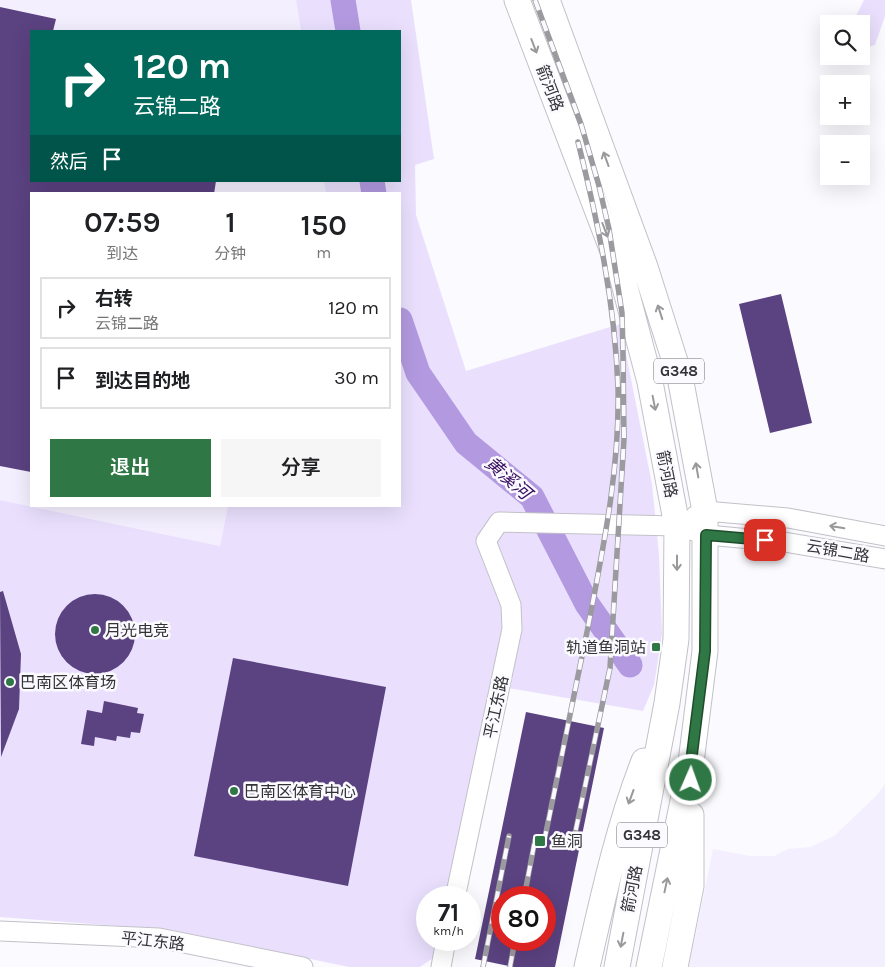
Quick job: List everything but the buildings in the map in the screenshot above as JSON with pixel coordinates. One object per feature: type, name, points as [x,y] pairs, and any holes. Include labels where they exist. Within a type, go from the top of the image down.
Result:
[{"type":"highway","name":"箭河路","points":[[517,0],[621,272],[650,382],[677,526],[676,639],[667,703],[617,967]]},
{"type":"highway","name":"箭河路","points":[[547,0],[646,267],[680,377],[705,511],[705,651],[691,762],[649,967]]},
{"type":"highway","points":[[587,967],[611,860],[630,798],[667,703]]},
{"type":"highway","points":[[675,967],[691,886],[691,762]]},
{"type":"street","points":[[677,526],[705,511]]},
{"type":"street","name":"云锦二路","points":[[705,511],[788,518],[885,536]]},
{"type":"street","name":"平江东路","points":[[458,886],[512,629],[511,605],[486,541],[498,522],[677,526]]},
{"type":"street","name":"云锦二路","points":[[677,526],[706,535],[784,542],[885,559]]},
{"type":"street","name":"平江东路","points":[[0,931],[159,938],[303,967]]},
{"type":"street","points":[[441,967],[444,951]]},
{"type":"shaded area","points":[[0,0],[296,0],[301,30],[30,30],[30,182],[324,182],[326,192],[30,192],[30,506],[0,500]]},
{"type":"shaded area","name":"巴南区体育中心","points":[[296,0],[411,0],[434,159],[415,165],[416,215],[466,371],[620,324],[652,484],[659,554],[662,634],[654,685],[643,711],[491,685],[448,886],[416,886],[416,951],[435,951],[433,958],[420,967],[349,967],[172,930],[0,917],[0,500],[220,546],[228,507],[401,507],[401,192],[326,192],[324,182],[401,182],[401,30],[301,30]]},
{"type":"shaded area","points":[[864,0],[885,0],[885,16],[875,45],[870,46],[870,15],[856,15]]},
{"type":"shaded area","points":[[33,507],[228,507],[220,546]]},
{"type":"shaded area","points":[[885,784],[885,967],[689,967],[713,849],[750,856],[774,856],[788,849],[811,847],[834,836],[876,796]]},
{"type":"waterway","name":"黄溪河","points":[[343,0],[348,30]]},
{"type":"waterway","name":"黄溪河","points":[[372,182],[374,192]]},
{"type":"waterway","name":"黄溪河","points":[[401,323],[418,373],[466,443],[532,497],[587,604],[630,665]]},
{"type":"railway","points":[[535,0],[581,124],[599,186],[609,229],[622,313],[624,439],[610,668],[572,848]]},
{"type":"railway","points":[[544,842],[605,538],[618,418],[616,357],[609,294],[599,233],[578,142]]},
{"type":"railway","points":[[483,967],[509,836]]},
{"type":"railway","points":[[526,886],[535,840]]},
{"type":"railway","points":[[510,967],[513,951]]},
{"type":"place","name":"月光电竞","points":[[95,630]]},
{"type":"place","name":"轨道鱼洞站","points":[[656,647]]},
{"type":"place","name":"巴南区体育场","points":[[10,682]]},
{"type":"place","name":"巴南区体育中心","points":[[234,791]]},
{"type":"place","name":"鱼洞","points":[[540,841]]},
{"type":"route","points":[[691,780],[691,762],[705,651],[706,535],[765,540]]}]
